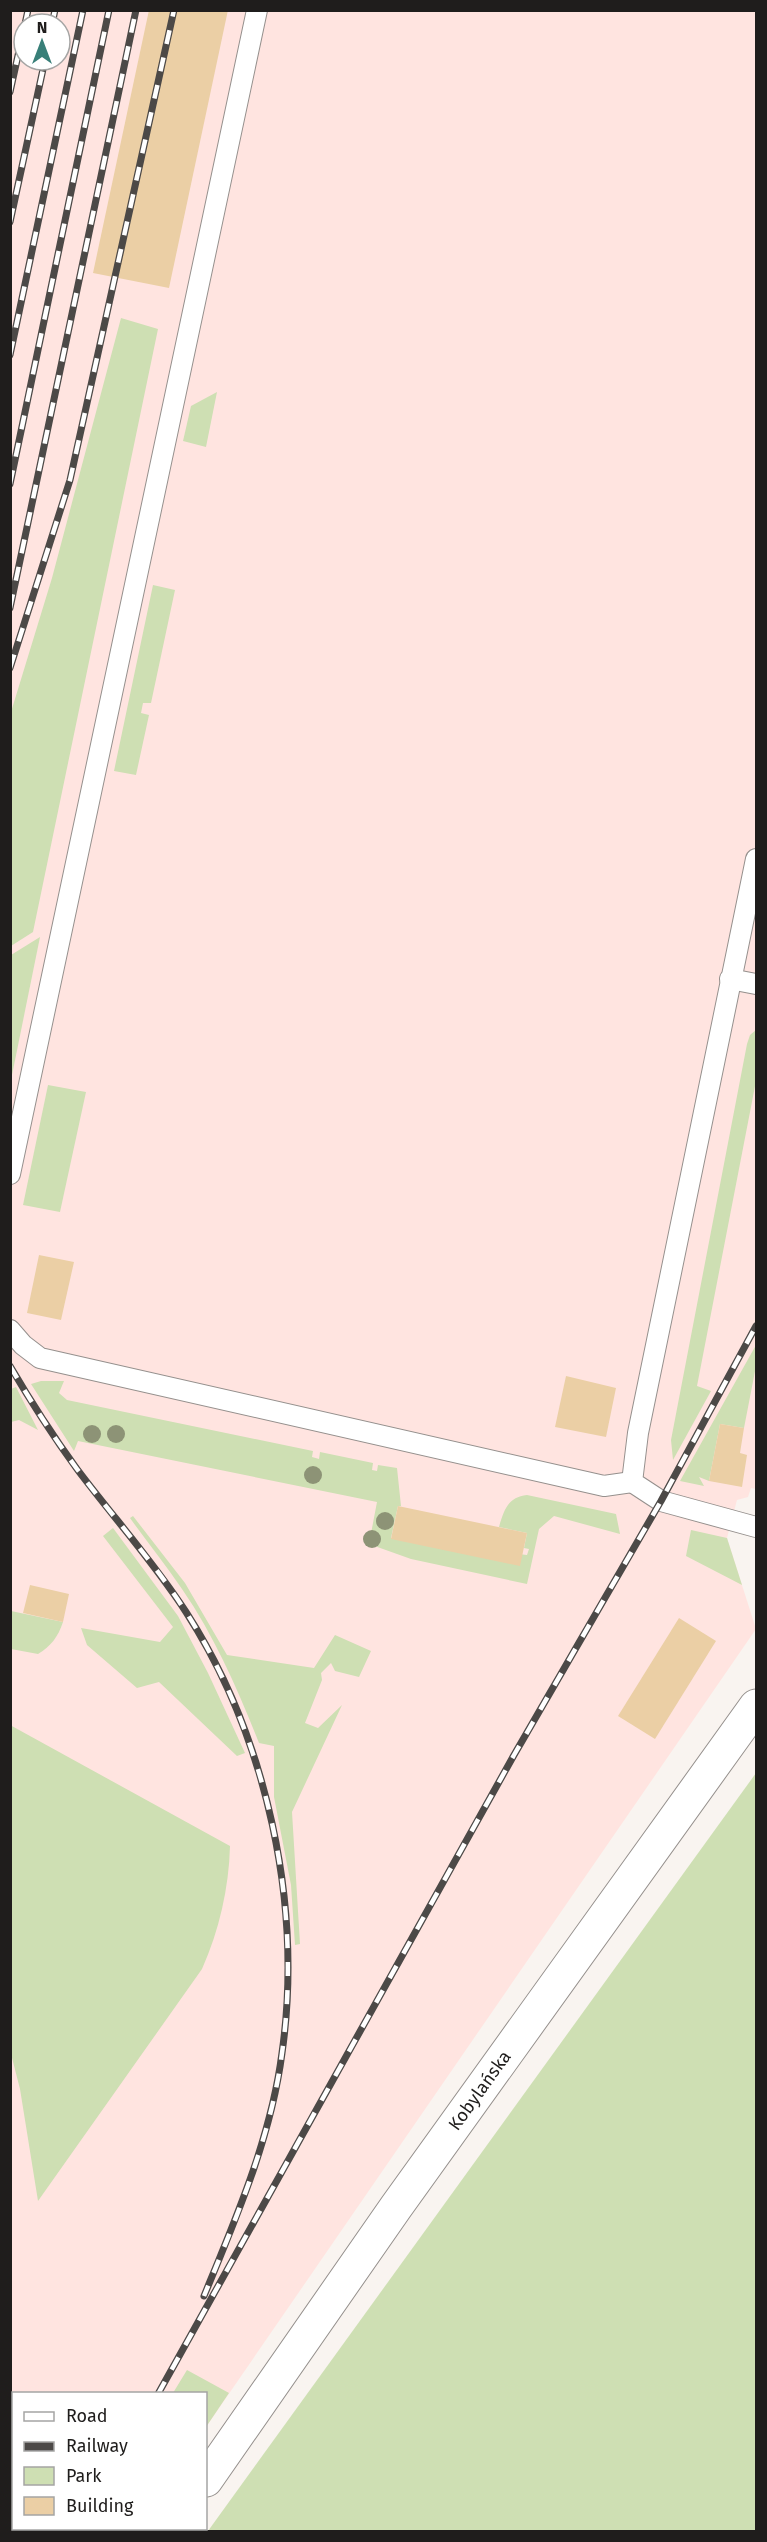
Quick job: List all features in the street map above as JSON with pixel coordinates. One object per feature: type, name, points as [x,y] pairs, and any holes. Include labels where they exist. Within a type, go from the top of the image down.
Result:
[{"type":"street","name":"Kobylańska","points":[[207,2479],[396,2207],[756,1706]]},
{"type":"lane","points":[[10,1174],[257,10]]},
{"type":"lane","points":[[632,1482],[638,1432],[756,859]]},
{"type":"lane","points":[[730,979],[756,984]]},
{"type":"lane","points":[[10,1330],[23,1345],[40,1358],[604,1486],[632,1482],[662,1501],[756,1527]]},
{"type":"shaded area","points":[[11,11],[756,11],[756,1489],[751,1488],[748,1497],[737,1500],[727,1538],[756,1629],[207,2426],[207,2392],[12,2392],[12,2530],[135,2530],[11,2532]]},
{"type":"green space","points":[[121,318],[158,329],[33,932],[11,946],[11,712],[52,578]]},
{"type":"green space","points":[[217,392],[206,447],[183,441],[191,406]]},
{"type":"green space","points":[[153,585],[175,590],[151,703],[143,703],[141,713],[149,715],[136,775],[114,771]]},
{"type":"green space","points":[[40,937],[11,1080],[11,955]]},
{"type":"green space","points":[[756,1030],[756,1081],[697,1386],[711,1391],[673,1460],[671,1440],[747,1044],[750,1035]]},
{"type":"green space","points":[[48,1085],[86,1092],[60,1212],[23,1205]]},
{"type":"green space","points":[[756,1345],[756,1366],[744,1428],[720,1424],[709,1481],[699,1477],[704,1486],[680,1481]]},
{"type":"green space","points":[[41,1381],[64,1381],[59,1393],[67,1400],[313,1451],[312,1457],[319,1459],[320,1452],[373,1463],[372,1470],[377,1471],[378,1465],[397,1468],[401,1506],[398,1506],[391,1538],[527,1555],[529,1549],[524,1548],[527,1533],[499,1527],[508,1505],[515,1498],[527,1495],[616,1514],[620,1534],[554,1516],[539,1529],[527,1584],[411,1559],[369,1544],[377,1502],[78,1441],[74,1451],[31,1384]]},
{"type":"green space","points":[[16,1387],[38,1430],[19,1420],[11,1422],[11,1389]]},
{"type":"green space","points":[[133,1516],[185,1583],[227,1655],[314,1668],[335,1635],[371,1651],[359,1677],[335,1671],[331,1663],[321,1673],[322,1680],[305,1723],[318,1728],[342,1705],[292,1812],[300,1944],[295,1945],[291,1885],[274,1797],[274,1746],[259,1743],[234,1684],[205,1626],[176,1580],[130,1518]]},
{"type":"green space","points":[[113,1528],[178,1616],[208,1673],[245,1753],[237,1756],[159,1682],[137,1688],[87,1645],[81,1628],[160,1642],[173,1627],[103,1536]]},
{"type":"green space","points":[[691,1530],[727,1538],[742,1585],[686,1556]]},
{"type":"green space","points":[[11,1611],[63,1622],[54,1641],[38,1654],[11,1649]]},
{"type":"green space","points":[[10,1725],[230,1846],[228,1878],[222,1909],[202,1969],[38,2201],[20,2089],[10,2050]]},
{"type":"green space","points":[[756,1773],[756,2531],[208,2531]]},
{"type":"green space","points":[[187,2370],[229,2393],[207,2426],[207,2392],[174,2392]]},
{"type":"building","points":[[149,10],[228,10],[169,288],[93,273]]},
{"type":"building","points":[[39,1255],[74,1262],[61,1320],[27,1313]]},
{"type":"building","points":[[566,1376],[616,1388],[606,1437],[555,1427]]},
{"type":"building","points":[[720,1424],[744,1428],[740,1453],[747,1455],[742,1487],[709,1481]]},
{"type":"building","points":[[398,1506],[527,1533],[520,1566],[391,1539]]},
{"type":"building","points":[[30,1585],[69,1594],[63,1622],[23,1613]]},
{"type":"building","points":[[679,1618],[716,1641],[655,1739],[618,1716]]},
{"type":"railway","points":[[10,355],[83,10]]},
{"type":"railway","points":[[10,484],[109,10]]},
{"type":"railway","points":[[10,608],[136,10]]},
{"type":"railway","points":[[10,668],[70,480],[174,10]]},
{"type":"railway","points":[[10,92],[14,72]]},
{"type":"railway","points":[[10,222],[42,72]]},
{"type":"railway","points":[[159,2392],[514,1755],[661,1501],[756,1326]]},
{"type":"railway","points":[[10,1366],[42,1419],[77,1469],[147,1557],[186,1612],[214,1661],[238,1713],[258,1768],[272,1824],[282,1882],[287,1939],[287,1997],[282,2053],[277,2085],[261,2147],[240,2207],[204,2296]]}]
